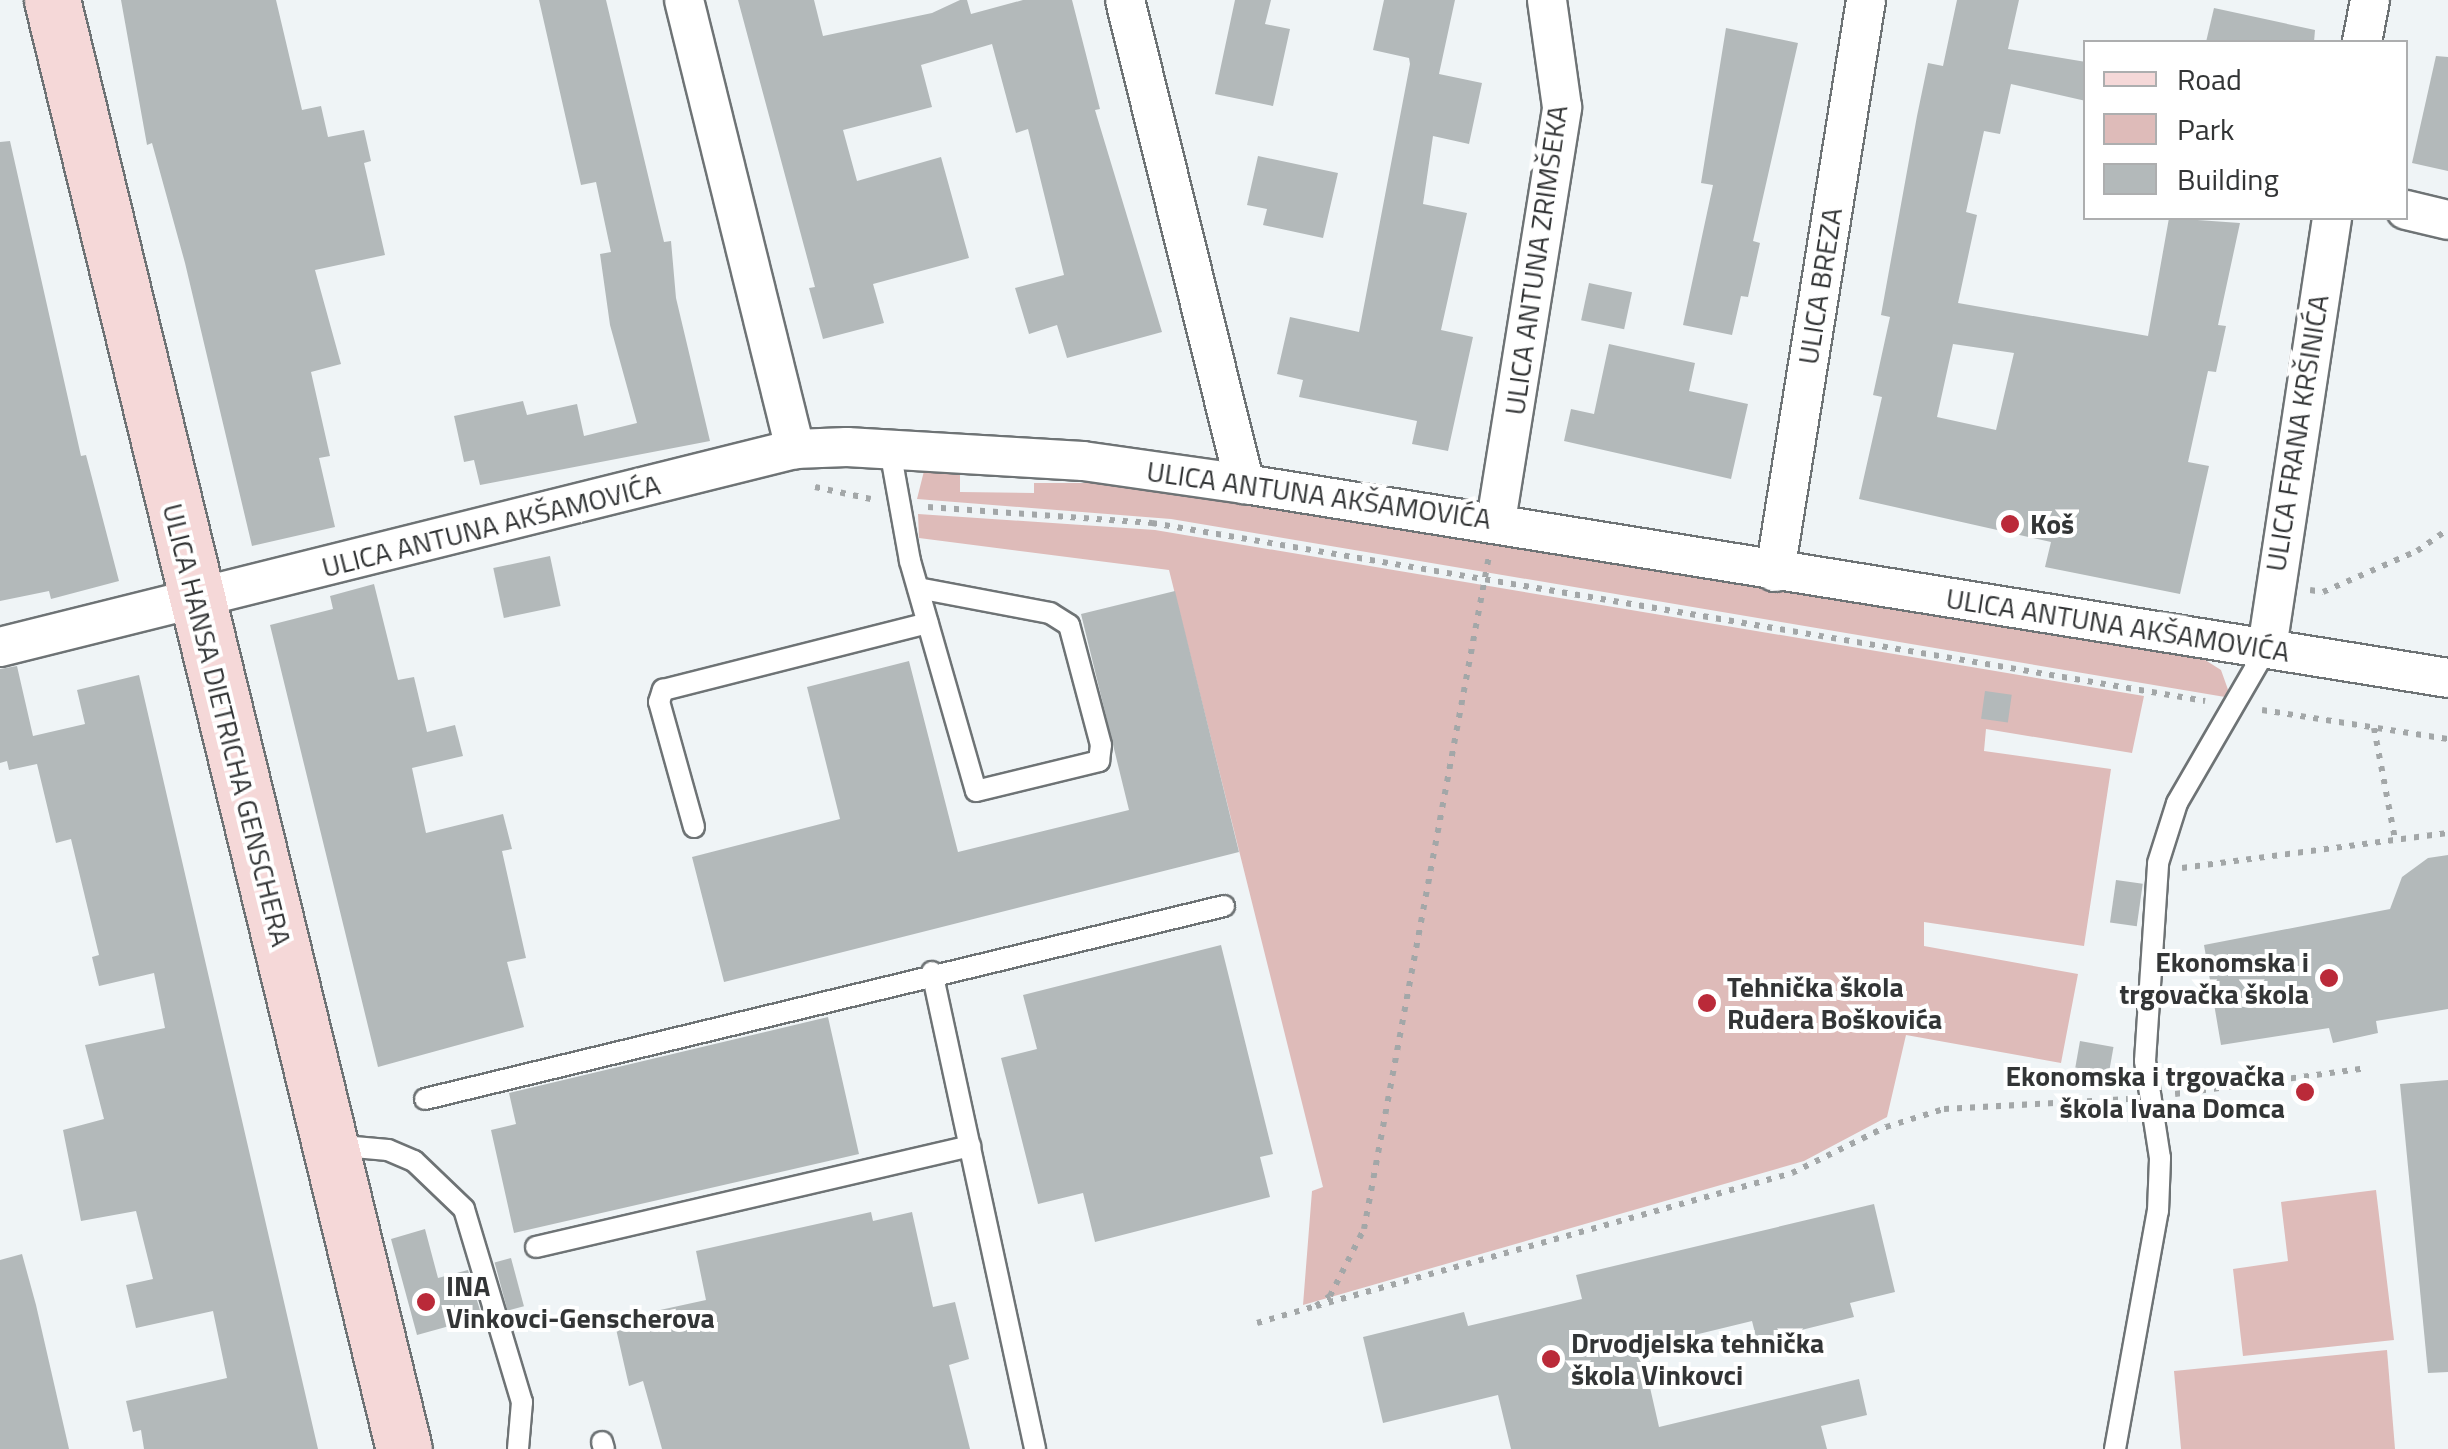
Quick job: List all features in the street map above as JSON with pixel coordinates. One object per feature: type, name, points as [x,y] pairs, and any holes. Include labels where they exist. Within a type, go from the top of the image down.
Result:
[{"type":"main road","name":"ULICA HANSA DIETRICHA GENSCHERA","points":[[52,0],[404,1449]]},
{"type":"street","points":[[684,0],[795,450]]},
{"type":"street","points":[[1125,0],[1245,484]]},
{"type":"street","name":"ULICA ANTUNA ZRIMŠEKA","points":[[1496,521],[1562,107],[1547,0]]},
{"type":"street","name":"ULICA BREZA","points":[[1775,572],[1866,0]]},
{"type":"street","points":[[2362,40],[2370,0]]},
{"type":"street","points":[[2408,210],[2448,220]]},
{"type":"street","name":"ULICA FRANA KRŠINIĆA","points":[[2266,648],[2272,584],[2332,220]]},
{"type":"street","name":"ULICA ANTUNA AKŠAMOVIĆA","points":[[0,647],[795,450],[890,450],[1083,461],[1245,484],[1496,521],[1775,572],[2448,678]]},
{"type":"lane","points":[[890,450],[918,588],[976,791],[1099,761],[1101,745],[1069,625],[1050,613],[918,588]]},
{"type":"lane","points":[[694,827],[659,702],[663,690],[928,623]]},
{"type":"lane","points":[[2115,1449],[2158,1211],[2160,1158],[2151,1098],[2146,978],[2158,871],[2177,802],[2238,706],[2266,648]]},
{"type":"lane","points":[[425,1098],[932,972],[1224,906]]},
{"type":"lane","points":[[932,972],[1036,1449]]},
{"type":"lane","points":[[330,1145],[388,1150],[414,1161],[464,1209],[522,1402],[518,1449]]},
{"type":"lane","points":[[536,1247],[970,1146]]},
{"type":"path","points":[[807,485],[900,506],[1152,523],[1484,582],[2448,740]]},
{"type":"path","points":[[1316,1306],[1338,1286],[1364,1229],[1496,521]]},
{"type":"path","points":[[2272,584],[2323,592],[2417,551],[2448,529]]},
{"type":"path","points":[[2374,728],[2395,840]]},
{"type":"path","points":[[2158,871],[2448,833]]},
{"type":"path","points":[[1257,1323],[1762,1183],[1944,1109],[2151,1098],[2367,1068]]},
{"type":"green space","points":[[925,467],[960,469],[960,492],[1034,493],[1034,483],[1121,483],[2202,658],[2221,670],[2231,698],[1171,519],[917,499]]},
{"type":"green space","name":"Tehnička škola Ruđera Boškovića","points":[[918,514],[1155,530],[2144,696],[2132,753],[1986,729],[1984,751],[2111,769],[2084,946],[1924,922],[1924,946],[2078,974],[2061,1063],[1906,1035],[1887,1117],[1804,1161],[1303,1305],[1312,1191],[1323,1187],[1169,570],[919,538]]},
{"type":"green space","points":[[2376,1190],[2394,1340],[2243,1356],[2233,1269],[2288,1261],[2281,1202]]},
{"type":"green space","points":[[2387,1350],[2395,1449],[2181,1449],[2174,1371]]},
{"type":"building","points":[[121,0],[276,0],[302,110],[321,106],[328,137],[364,130],[371,161],[364,163],[385,255],[315,270],[341,364],[311,372],[330,456],[319,458],[335,527],[252,546],[185,263],[152,143],[147,145]]},
{"type":"building","points":[[539,0],[606,0],[664,242],[671,241],[676,298],[710,441],[480,485],[474,460],[464,462],[454,416],[523,401],[527,415],[577,404],[584,436],[637,423],[610,325],[600,254],[611,252],[596,182],[581,185]]},
{"type":"building","points":[[738,0],[814,0],[823,36],[932,13],[960,0],[967,0],[971,14],[1023,0],[1072,0],[1100,109],[1095,110],[1162,332],[1067,358],[1057,325],[1029,334],[1015,288],[1064,275],[1028,129],[1016,133],[992,44],[921,65],[932,107],[843,130],[857,181],[941,157],[969,258],[873,284],[884,323],[823,339],[809,288],[815,287]]},
{"type":"building","points":[[1235,0],[1271,0],[1265,24],[1290,29],[1273,106],[1215,94]]},
{"type":"building","points":[[1384,0],[1455,0],[1439,74],[1482,83],[1469,144],[1433,136],[1423,204],[1467,213],[1441,330],[1473,337],[1448,451],[1412,444],[1417,421],[1299,397],[1303,380],[1277,374],[1290,317],[1359,332],[1410,64],[1409,58],[1373,50]]},
{"type":"building","points":[[1957,0],[2019,0],[2008,49],[2083,62],[2083,100],[2011,84],[2000,134],[1984,131],[1966,212],[1977,215],[1958,303],[2148,336],[2169,220],[2240,223],[2218,325],[2226,326],[2216,372],[2208,371],[2188,462],[2209,466],[2180,594],[2045,567],[2051,542],[1859,499],[1882,397],[1873,395],[1890,317],[1881,315],[1928,63],[1943,66]],"holes":[[[1953,344],[2014,353],[1996,430],[1937,417]]]},
{"type":"building","points":[[2214,8],[2315,30],[2314,40],[2206,40]]},
{"type":"building","points":[[1726,28],[1798,43],[1753,241],[1760,243],[1748,297],[1741,296],[1732,335],[1683,325],[1713,185],[1701,183]]},
{"type":"building","points":[[2436,56],[2448,57],[2448,171],[2412,163]]},
{"type":"building","points":[[10,141],[81,456],[86,455],[119,581],[51,599],[49,591],[0,601],[0,142]]},
{"type":"building","points":[[1258,156],[1338,173],[1323,238],[1263,225],[1267,209],[1247,205]]},
{"type":"building","points":[[1589,283],[1632,292],[1624,329],[1581,320]]},
{"type":"building","points":[[1609,344],[1695,363],[1689,391],[1748,404],[1731,479],[1564,441],[1571,409],[1594,414]]},
{"type":"building","points":[[550,556],[561,606],[504,618],[493,568]]},
{"type":"building","points":[[374,584],[398,680],[414,677],[427,732],[455,725],[463,756],[412,768],[426,833],[503,814],[512,849],[502,851],[526,958],[507,962],[524,1027],[378,1067],[270,625],[333,609],[330,596]]},
{"type":"building","points":[[1175,591],[1239,852],[724,982],[692,857],[840,819],[807,687],[909,661],[958,852],[1129,810],[1081,614]]},
{"type":"building","points":[[17,666],[33,736],[85,724],[77,690],[139,675],[318,1449],[144,1449],[141,1430],[133,1432],[126,1401],[227,1378],[213,1311],[136,1328],[126,1285],[153,1279],[136,1211],[81,1221],[63,1130],[104,1119],[85,1045],[165,1028],[154,973],[99,986],[92,957],[99,955],[71,839],[56,843],[37,764],[9,770],[7,761],[0,763],[0,669]]},
{"type":"building","points":[[1985,691],[2012,695],[2008,722],[1981,719]]},
{"type":"building","name":"Ekonomska i trgovačka škola","points":[[2448,855],[2448,1009],[2376,1021],[2378,1033],[2333,1043],[2329,1028],[2221,1045],[2204,945],[2390,909],[2402,877],[2428,858]]},
{"type":"building","points":[[2116,880],[2143,884],[2137,926],[2110,923]]},
{"type":"building","points":[[1221,945],[1273,1154],[1260,1157],[1270,1197],[1095,1242],[1083,1193],[1038,1204],[1001,1058],[1037,1049],[1023,995]]},
{"type":"building","points":[[828,1017],[859,1154],[514,1233],[491,1130],[516,1124],[509,1093]]},
{"type":"building","points":[[2080,1041],[2113,1047],[2109,1073],[2075,1068]]},
{"type":"building","points":[[2448,1080],[2448,1372],[2428,1373],[2400,1084]]},
{"type":"building","points":[[1874,1204],[1895,1292],[1850,1303],[1854,1317],[1757,1341],[1752,1321],[1641,1348],[1659,1427],[1859,1379],[1867,1415],[1821,1426],[1827,1449],[1511,1449],[1498,1395],[1383,1423],[1363,1337],[1464,1312],[1468,1326],[1582,1299],[1576,1275]]},
{"type":"building","points":[[871,1212],[873,1221],[912,1212],[933,1307],[955,1302],[969,1359],[949,1365],[970,1449],[662,1449],[643,1381],[629,1386],[614,1320],[706,1300],[696,1251]]},
{"type":"building","name":"INA Vinkovci-Genscherova","points":[[425,1229],[438,1278],[468,1270],[482,1317],[417,1335],[391,1239]]},
{"type":"building","points":[[22,1254],[69,1449],[0,1449],[0,1260]]},
{"type":"building","points":[[511,1258],[524,1306],[508,1311],[495,1262]]},
{"type":"place","name":"Koš","points":[[2010,524]]},
{"type":"place","name":"Ekonomska i trgovačka škola","points":[[2329,978]]},
{"type":"place","name":"Tehnička škola Ruđera Boškovića","points":[[1707,1003]]},
{"type":"place","name":"Ekonomska i trgovačka škola Ivana Domca","points":[[2305,1092]]},
{"type":"place","name":"INA Vinkovci-Genscherova","points":[[426,1302]]},
{"type":"place","name":"Drvodjelska tehnička škola Vinkovci","points":[[1551,1359]]}]
